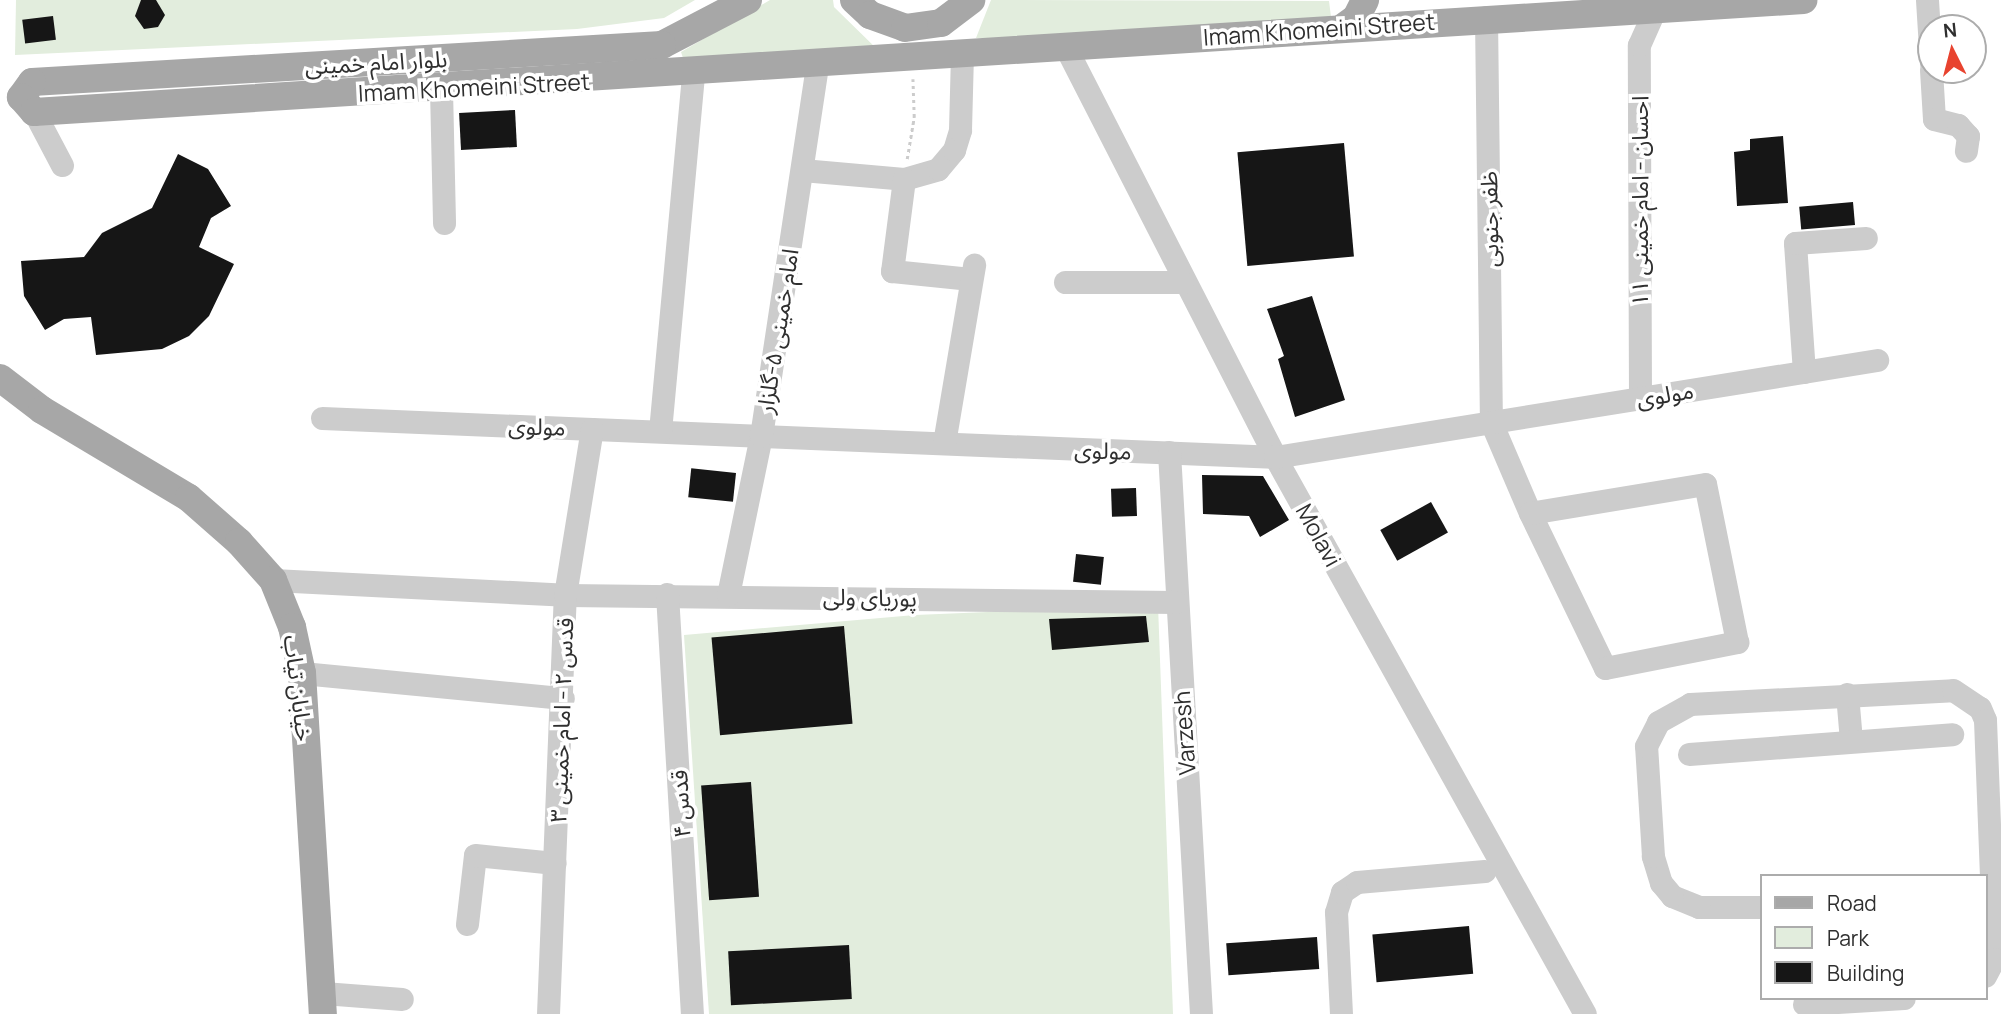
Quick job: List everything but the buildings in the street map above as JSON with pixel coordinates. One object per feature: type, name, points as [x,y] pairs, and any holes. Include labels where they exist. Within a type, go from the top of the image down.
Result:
[{"type":"main road","name":"بلوار امام خمینی","points":[[18,103],[32,82],[662,45],[748,0]]},
{"type":"main road","points":[[854,0],[886,23],[924,27],[957,14],[971,0]]},
{"type":"main road","points":[[1342,28],[1356,18],[1365,0]]},
{"type":"main road","name":"Imam Khomeini Street","points":[[18,103],[441,89],[1342,28],[1486,8],[1803,0]]},
{"type":"main road","points":[[924,27],[962,55]]},
{"type":"main road","points":[[913,58],[924,27]]},
{"type":"main road","points":[[662,45],[665,75]]},
{"type":"main road","name":"خیابان تیاب","points":[[0,378],[43,410],[189,498],[239,542],[273,580],[292,627],[302,673],[323,1003]]},
{"type":"street","name":"احسان - امام خمینی ۱۱","points":[[1640,398],[1639,45],[1645,22],[1656,5]]},
{"type":"street","name":"ظفر جنوبی","points":[[1486,8],[1491,422]]},
{"type":"street","name":"Molavi","points":[[1066,48],[1182,282],[1275,457],[1585,1014]]},
{"type":"street","points":[[802,170],[904,178],[938,169],[954,150],[960,130],[962,55]]},
{"type":"street","name":"امام خمینی ۵-گلزار","points":[[728,595],[761,436],[817,65]]},
{"type":"street","points":[[660,432],[694,73]]},
{"type":"street","points":[[1932,84],[1934,118],[1958,125],[1968,136],[1966,151]]},
{"type":"street","points":[[441,89],[444,223]]},
{"type":"street","points":[[18,103],[62,165]]},
{"type":"street","points":[[904,178],[892,271],[973,272],[944,443]]},
{"type":"street","points":[[1804,372],[1795,243],[1866,238]]},
{"type":"street","points":[[1065,282],[1182,282]]},
{"type":"street","name":"مولوی","points":[[322,418],[1275,457],[1877,360]]},
{"type":"street","points":[[1491,422],[1530,513],[1605,668],[1737,642],[1705,484],[1530,513]]},
{"type":"street","name":"قدس ۲ - امام خمینی ۳","points":[[548,1014],[563,698],[565,595],[592,429]]},
{"type":"street","name":"Varzesh","points":[[1169,452],[1201,1014]]},
{"type":"street","name":"پوریای ولی","points":[[273,580],[565,595],[667,594],[1176,602]]},
{"type":"street","name":"قدس ۴","points":[[667,594],[692,1014]]},
{"type":"street","points":[[302,673],[563,698]]},
{"type":"street","points":[[1759,907],[1699,907],[1672,896],[1661,883],[1653,856],[1646,746],[1650,732],[1671,712],[1690,705],[1937,687],[1953,690],[1980,708],[1985,720],[1994,958],[1987,972]]},
{"type":"street","points":[[1847,694],[1851,741]]},
{"type":"street","points":[[1689,754],[1952,734]]},
{"type":"street","points":[[467,924],[475,855],[555,863]]},
{"type":"street","points":[[1341,1014],[1336,912],[1342,892],[1357,882],[1485,871]]},
{"type":"street","points":[[323,1003],[402,999]]},
{"type":"street","points":[[1804,1005],[1875,1000]]},
{"type":"path","points":[[904,178],[914,117],[913,58]]},
{"type":"green space","points":[[16,0],[695,0],[664,18],[577,29],[15,55]]},
{"type":"green space","points":[[770,0],[833,0],[834,7],[880,52],[686,67],[681,52]]},
{"type":"green space","points":[[991,0],[1329,1],[1332,25],[1082,38],[976,38]]},
{"type":"green space","points":[[1158,605],[1173,1014],[709,1014],[684,635],[915,615]]}]
